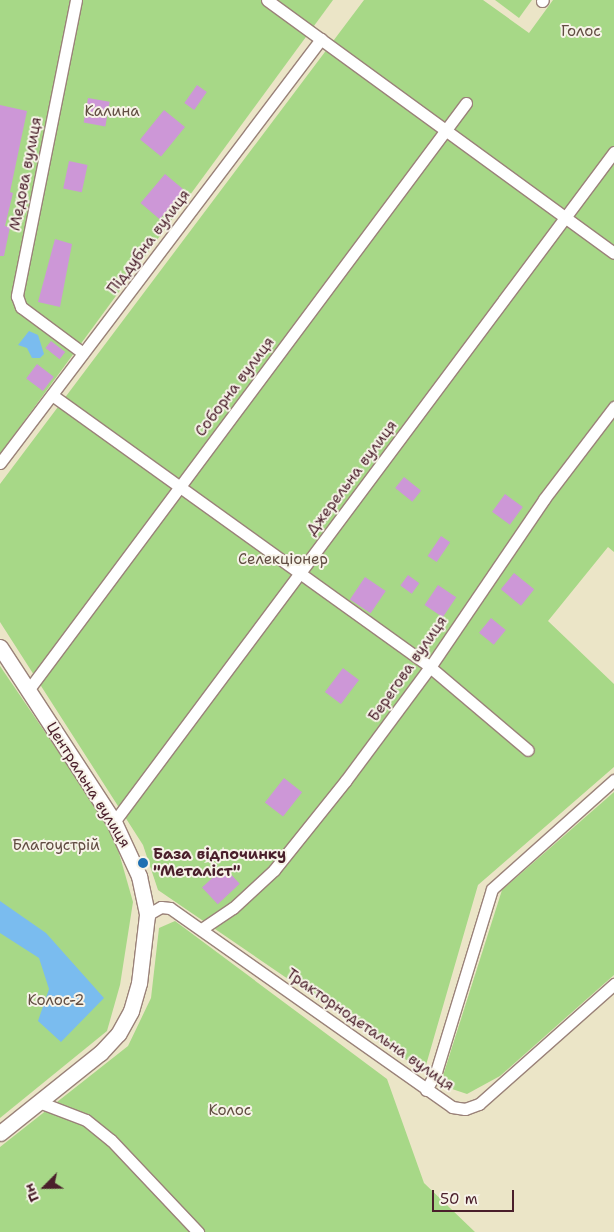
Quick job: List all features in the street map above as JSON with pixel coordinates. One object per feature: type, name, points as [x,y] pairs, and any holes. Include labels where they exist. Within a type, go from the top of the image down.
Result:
[{"type":"street","name":"Медова вулиця","points":[[76,0],[17,296],[21,307],[83,353]]},
{"type":"street","points":[[267,0],[614,253]]},
{"type":"street","name":"Піддубна вулиця","points":[[0,463],[321,39]]},
{"type":"street","name":"Соборна вулиця","points":[[29,689],[466,103]]},
{"type":"street","name":"Джерельна вулиця","points":[[114,822],[614,152]]},
{"type":"street","points":[[52,395],[430,667],[528,750]]},
{"type":"street","name":"Берегова вулиця","points":[[203,928],[233,908],[274,870],[430,667],[544,498],[614,407]]},
{"type":"street","name":"Центральна вулиця","points":[[0,647],[114,822],[139,876],[147,915],[139,984],[131,1011],[118,1034],[100,1053],[0,1133]]},
{"type":"street","points":[[426,1090],[436,1072],[492,889],[614,780]]},
{"type":"street","name":"Тракторнодетальна вулиця","points":[[147,915],[161,907],[170,908],[203,928],[426,1090],[452,1107],[465,1109],[479,1104],[614,984]]},
{"type":"street","points":[[39,1102],[86,1120],[111,1140],[198,1232]]},
{"type":"green space","name":"Калина","points":[[0,0],[333,0],[0,454]]},
{"type":"green space","name":"Селекціонер","points":[[364,0],[483,0],[529,33],[553,0],[614,0],[614,552],[608,547],[548,621],[614,684],[614,767],[478,885],[424,1072],[158,890],[143,845],[0,622],[0,484]]},
{"type":"green space","points":[[495,0],[532,0],[519,18]]},
{"type":"green space","points":[[0,666],[113,832],[133,902],[120,985],[107,1031],[0,1118]]},
{"type":"green space","points":[[614,792],[614,975],[500,1076],[467,1094],[440,1085],[502,890]]},
{"type":"green space","name":"Колос","points":[[175,921],[387,1079],[424,1183],[475,1232],[0,1232],[0,1147],[128,1046],[151,998],[159,928]]},
{"type":"water","points":[[29,331],[38,335],[44,354],[40,358],[32,358],[27,348],[18,345]]},
{"type":"water","points":[[0,901],[46,933],[104,998],[61,1042],[38,1021],[49,989],[39,958],[0,933]]},
{"type":"building","points":[[197,85],[207,92],[194,110],[184,103]]},
{"type":"building","points":[[88,98],[110,102],[105,126],[84,123]]},
{"type":"building","points":[[0,105],[27,111],[10,192],[13,193],[5,226],[10,227],[4,256],[0,256]]},
{"type":"building","points":[[164,110],[185,127],[161,157],[140,140]]},
{"type":"building","points":[[69,161],[88,165],[82,192],[63,188]]},
{"type":"building","points":[[165,174],[184,190],[160,219],[141,203]]},
{"type":"building","points":[[55,239],[72,244],[60,307],[38,302]]},
{"type":"building","points":[[51,341],[65,352],[60,359],[45,348]]},
{"type":"building","points":[[37,364],[54,377],[43,391],[26,378]]},
{"type":"building","points":[[404,477],[421,491],[412,502],[395,488]]},
{"type":"building","points":[[505,494],[523,507],[510,525],[492,512]]},
{"type":"building","points":[[441,536],[450,542],[437,562],[428,556]]},
{"type":"building","points":[[514,573],[534,589],[521,606],[501,589]]},
{"type":"building","points":[[408,575],[419,583],[412,594],[400,586]]},
{"type":"building","points":[[365,577],[386,591],[371,613],[350,599]]},
{"type":"building","points":[[438,585],[456,597],[443,617],[425,605]]},
{"type":"building","points":[[491,618],[506,630],[494,645],[479,633]]},
{"type":"building","points":[[343,668],[359,680],[341,704],[325,692]]},
{"type":"building","points":[[284,778],[302,792],[283,817],[265,802]]},
{"type":"building","points":[[224,867],[240,884],[218,904],[202,887]]},
{"type":"place","name":"База відпочинку \"Металіст\"","points":[[143,863]]},
{"type":"park label","name":"Голос","points":[[581,32]]},
{"type":"park label","name":"Благоустрій","points":[[56,846]]},
{"type":"park label","name":"Колос-2","points":[[56,1001]]}]
